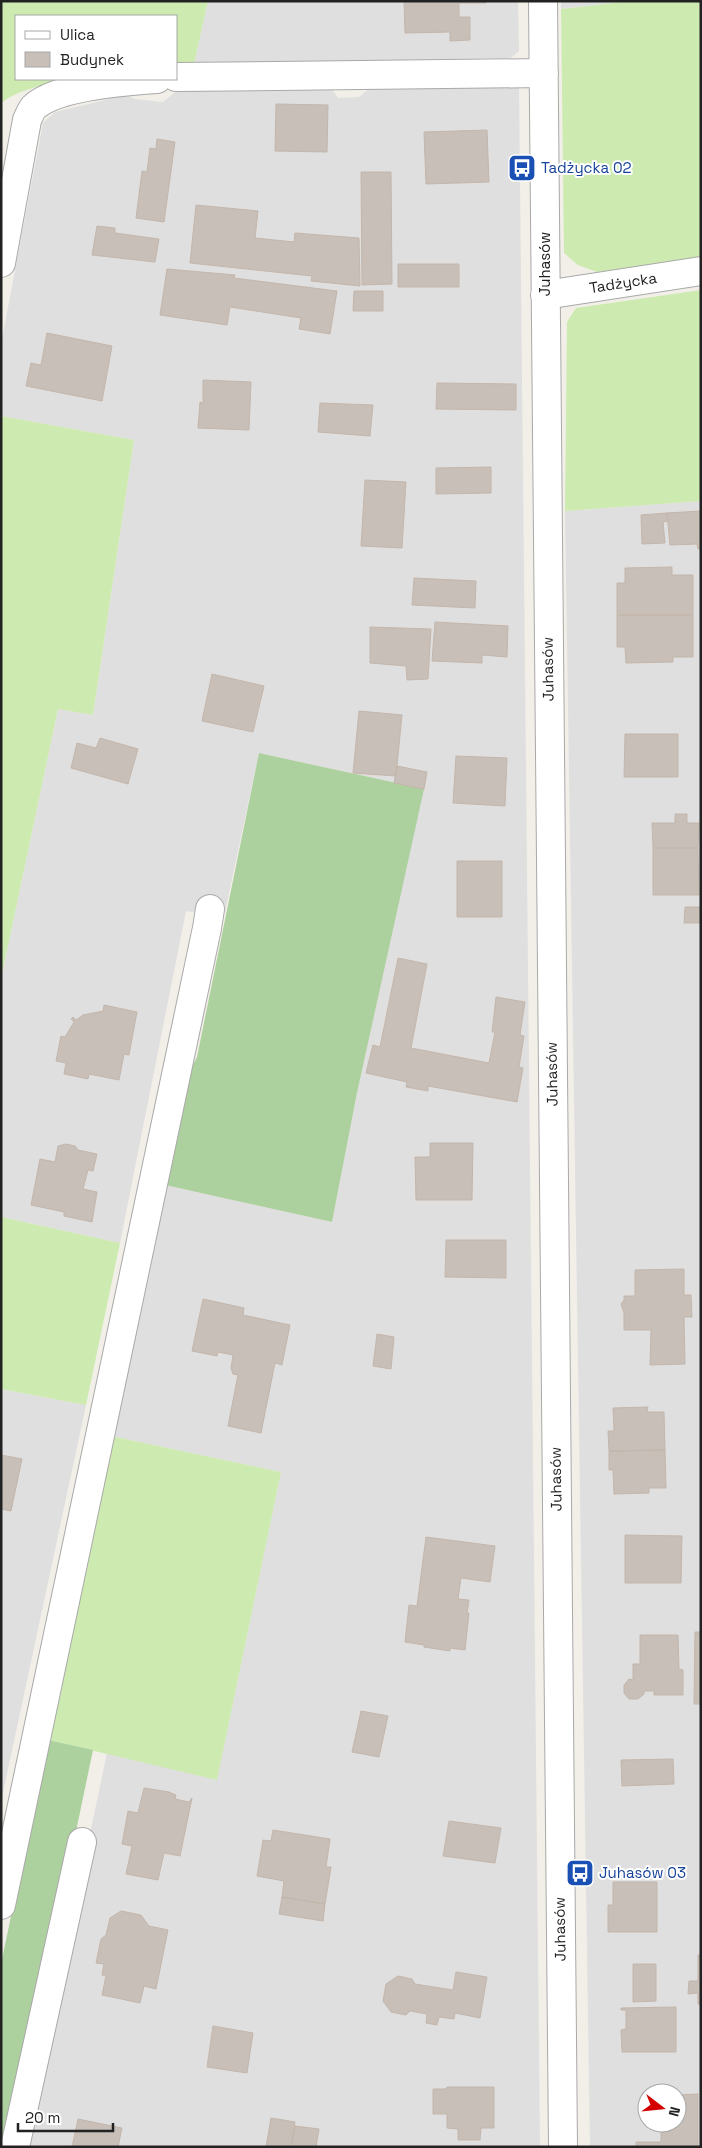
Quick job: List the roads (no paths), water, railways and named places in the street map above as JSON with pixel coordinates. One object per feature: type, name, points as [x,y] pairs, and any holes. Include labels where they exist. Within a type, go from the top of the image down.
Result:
[{"type":"street","name":"Juhasów","points":[[543,1],[563,2147]]},
{"type":"street","points":[[178,77],[544,73]]},
{"type":"street","points":[[1,263],[26,120],[33,108],[73,90],[149,80]]},
{"type":"street","name":"Tadżycka","points":[[545,295],[701,271]]},
{"type":"street","points":[[1,1905],[210,909]]},
{"type":"street","points":[[15,2147],[82,1842]]},
{"type":"place","name":"Tadżycka 02","points":[[522,168]]},
{"type":"place","name":"Juhasów 03","points":[[580,1873]]}]
